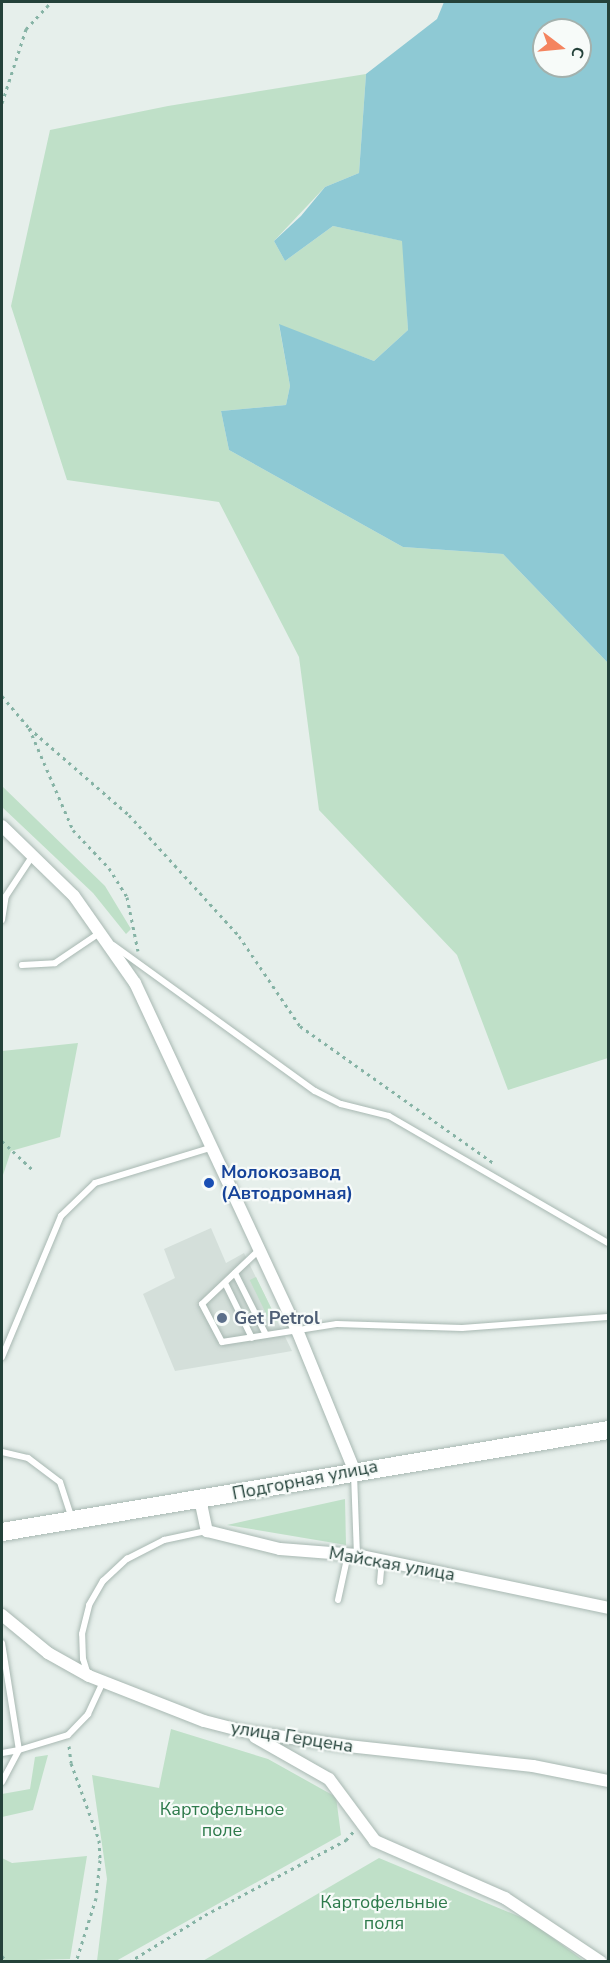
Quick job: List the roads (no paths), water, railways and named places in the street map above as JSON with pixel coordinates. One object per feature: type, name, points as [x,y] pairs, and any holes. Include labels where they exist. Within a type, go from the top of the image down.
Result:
[{"type":"street","points":[[2,826],[74,896],[110,943],[146,1004],[210,1148],[297,1330],[354,1470]]},
{"type":"street","name":"Подгорная улица","points":[[2,1532],[200,1499],[354,1470],[609,1430]]},
{"type":"street","points":[[200,1499],[207,1531]]},
{"type":"street","name":"Майская улица","points":[[207,1531],[280,1549],[352,1554],[609,1608]]},
{"type":"street","name":"улица Герцена","points":[[2,1615],[48,1653],[89,1676],[204,1721],[243,1731],[533,1766],[609,1781]]},
{"type":"street","points":[[243,1731],[297,1758],[329,1779],[375,1841],[392,1852],[505,1898],[601,1962]]},
{"type":"lane","points":[[2,920],[6,896],[33,855]]},
{"type":"lane","points":[[22,965],[55,963],[101,932]]},
{"type":"lane","points":[[110,943],[139,966],[231,1027],[315,1090],[341,1104],[389,1116],[609,1243]]},
{"type":"lane","points":[[2,1357],[62,1216],[95,1183],[210,1148]]},
{"type":"lane","points":[[258,1251],[202,1304],[222,1342],[297,1330],[380,1323],[462,1328],[609,1317]]},
{"type":"lane","points":[[235,1273],[266,1335]]},
{"type":"lane","points":[[225,1283],[252,1338]]},
{"type":"lane","points":[[2,1452],[28,1458],[60,1482],[73,1521]]},
{"type":"lane","points":[[338,1600],[352,1554],[354,1470]]},
{"type":"lane","points":[[89,1676],[82,1659],[82,1634],[89,1605],[103,1581],[127,1559],[164,1540],[207,1531]]},
{"type":"lane","points":[[380,1582],[382,1560]]},
{"type":"lane","points":[[2,1643],[19,1750],[2,1782]]},
{"type":"lane","points":[[2,1753],[68,1735],[88,1714],[103,1681]]},
{"type":"water","points":[[444,2],[608,2],[608,663],[503,554],[403,547],[229,450],[221,411],[286,405],[290,386],[279,324],[374,361],[408,330],[402,241],[333,226],[285,261],[274,241],[301,216],[325,187],[359,173],[366,74],[437,19]]},
{"type":"place","name":"Молокозавод (Автодромная)","points":[[209,1183]]},
{"type":"place","name":"Get Petrol","points":[[222,1318]]},
{"type":"park label","name":"Картофельное поле","points":[[222,1820]]},
{"type":"park label","name":"Картофельные поля","points":[[384,1913]]}]
